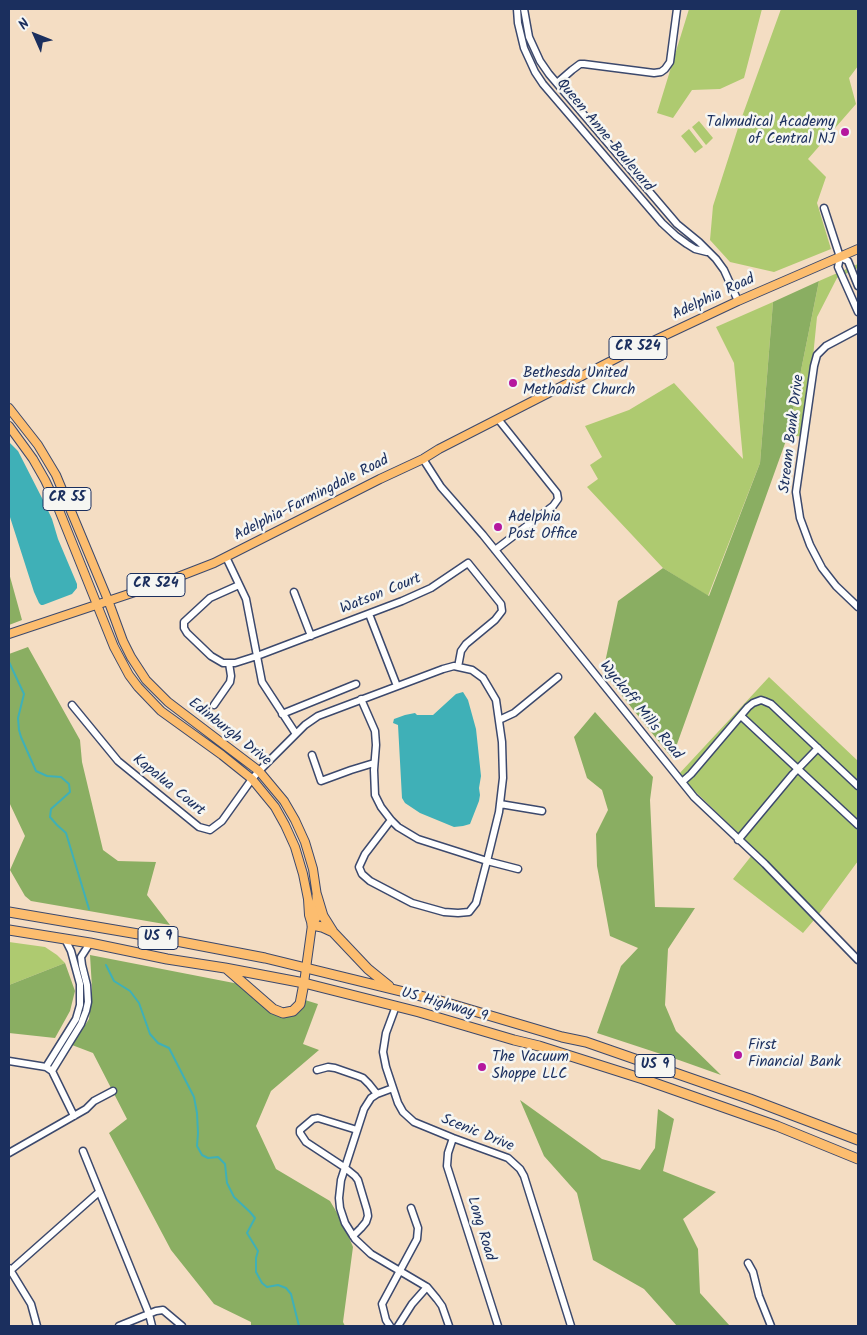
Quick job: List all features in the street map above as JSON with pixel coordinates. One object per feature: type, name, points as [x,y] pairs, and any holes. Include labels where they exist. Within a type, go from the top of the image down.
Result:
[{"type":"highway","points":[[317,896],[324,916],[333,932],[368,969],[392,988]]},
{"type":"highway","name":"US Highway 9","points":[[9,912],[204,946],[306,967],[443,1001],[562,1037],[586,1042],[750,1098],[858,1140]]},
{"type":"highway","points":[[312,925],[333,932]]},
{"type":"highway","name":"US Highway 9","points":[[9,930],[90,943],[167,959],[304,983],[396,1006],[539,1046],[643,1078],[858,1159]]},
{"type":"highway","points":[[225,968],[273,1009],[283,1013],[288,1013],[300,1004],[304,983]]},
{"type":"main road","name":"Adelphia Road","points":[[423,459],[619,357],[738,301],[858,249]]},
{"type":"main road","name":"CR 55","points":[[9,408],[38,445],[56,475],[108,600]]},
{"type":"main road","name":"CR 55","points":[[9,426],[33,459],[51,492],[97,604]]},
{"type":"main road","name":"Adelphia-Farmingdale Road","points":[[108,600],[214,564],[423,459]]},
{"type":"main road","name":"CR 524","points":[[9,634],[108,600]]},
{"type":"main road","name":"Edinburgh Drive","points":[[108,600],[127,650],[146,680],[168,702],[259,771],[284,802],[298,827],[314,869],[317,896],[316,917],[312,925],[304,983]]},
{"type":"main road","name":"Edinburgh Drive","points":[[97,604],[118,654],[129,675],[143,693],[161,711],[252,779],[275,808],[295,847],[303,874],[312,925]]},
{"type":"street","name":"Queen Anne Boulevard","points":[[517,9],[524,48],[543,84],[662,223],[687,244],[695,249],[708,252]]},
{"type":"street","name":"Queen Anne Boulevard","points":[[524,9],[526,25],[540,61],[678,224],[699,242],[722,267],[738,301]]},
{"type":"street","points":[[557,83],[580,64],[654,73],[661,72],[670,62],[678,9]]},
{"type":"street","points":[[824,208],[840,257],[838,267],[858,312]]},
{"type":"street","points":[[840,257],[848,261],[858,286]]},
{"type":"street","name":"Stream Bank Drive","points":[[858,329],[826,346],[818,355],[814,366],[796,492],[800,518],[810,545],[822,568],[836,586],[858,607]]},
{"type":"street","points":[[495,550],[553,506],[558,500],[557,493],[498,419]]},
{"type":"street","name":"Wyckoff Mills Road","points":[[423,459],[441,487],[495,550],[703,807],[822,921],[858,960]]},
{"type":"street","points":[[226,557],[246,599],[262,682],[296,734]]},
{"type":"street","name":"Watson Court","points":[[229,663],[257,656],[402,601],[431,588],[468,563],[501,604],[502,611],[495,620],[466,644],[461,651],[458,667]]},
{"type":"street","points":[[214,705],[230,682],[229,663],[211,656],[187,633],[184,628],[184,622],[210,598],[240,585]]},
{"type":"street","points":[[294,592],[311,636]]},
{"type":"street","points":[[369,614],[397,686]]},
{"type":"street","points":[[252,779],[305,724],[318,716],[443,669],[454,666],[472,670],[484,678],[496,700],[502,742],[503,778],[499,812],[487,861],[476,903],[469,912],[444,912],[412,903],[370,881],[362,874],[359,867],[364,854],[391,820]]},
{"type":"street","points":[[498,720],[514,713],[558,677]]},
{"type":"street","points":[[282,714],[356,684]]},
{"type":"street","points":[[362,699],[375,731],[375,795],[391,820],[398,827],[418,839],[518,869]]},
{"type":"street","points":[[682,782],[753,703],[760,700],[768,702],[858,786]]},
{"type":"street","name":"Kapalua Court","points":[[72,705],[118,761],[199,827],[210,830],[222,821],[252,779]]},
{"type":"street","points":[[741,716],[858,825]]},
{"type":"street","points":[[738,840],[818,748]]},
{"type":"street","points":[[312,755],[321,781],[374,763]]},
{"type":"street","points":[[500,804],[542,810]]},
{"type":"street","points":[[65,939],[72,956],[81,992],[73,1030]]},
{"type":"street","points":[[49,1069],[86,1011],[88,994],[81,955],[90,943]]},
{"type":"street","name":"Scenic Drive","points":[[396,1006],[386,1033],[383,1058],[398,1103],[410,1119],[421,1125],[508,1158],[520,1168],[571,1326]]},
{"type":"street","points":[[9,1062],[49,1069]]},
{"type":"street","points":[[317,1070],[328,1067],[334,1068],[363,1078],[377,1094]]},
{"type":"street","points":[[49,1069],[74,1116]]},
{"type":"street","points":[[393,1088],[377,1094],[366,1104],[344,1167],[339,1188],[340,1208],[345,1223],[353,1236],[366,1250],[427,1287],[442,1306],[449,1326]]},
{"type":"street","points":[[9,1153],[86,1109],[113,1091]]},
{"type":"street","points":[[353,1236],[362,1228],[368,1216],[358,1180],[344,1167],[306,1142],[300,1130],[313,1119],[318,1118],[357,1130]]},
{"type":"street","name":"Long Road","points":[[453,1138],[448,1152],[447,1166],[498,1326]]},
{"type":"street","points":[[83,1151],[149,1314],[152,1326]]},
{"type":"street","points":[[37,1326],[31,1304],[10,1269],[99,1192]]},
{"type":"street","points":[[390,1326],[386,1320],[382,1304],[417,1239],[418,1228],[411,1208]]},
{"type":"street","points":[[748,1264],[754,1272],[771,1326]]},
{"type":"street","points":[[398,1326],[412,1304],[427,1287]]},
{"type":"street","points":[[119,1326],[163,1310],[182,1326]]},
{"type":"green space","points":[[689,9],[762,9],[744,78],[720,89],[692,90],[673,118],[657,113]]},
{"type":"green space","points":[[781,9],[858,9],[858,66],[849,78],[856,104],[808,159],[826,177],[817,203],[831,249],[774,272],[730,262],[710,240],[713,206],[739,125]]},
{"type":"green space","points":[[699,121],[713,138],[706,145],[692,127]]},
{"type":"green space","points":[[689,129],[703,147],[695,153],[681,136]]},
{"type":"green space","points":[[858,264],[858,268],[837,278],[817,317],[805,437],[788,435],[819,281]]},
{"type":"green space","points":[[819,281],[788,435],[672,758],[603,672],[618,601],[663,568],[709,596],[760,463],[773,302]]},
{"type":"green space","points":[[773,302],[760,463],[708,596],[663,568],[587,487],[598,479],[590,465],[602,457],[585,426],[629,410],[674,383],[743,459],[734,363],[716,327]]},
{"type":"green space","points":[[9,573],[22,620],[9,625]]},
{"type":"green space","points":[[28,647],[80,740],[82,762],[103,850],[118,861],[156,862],[147,895],[170,925],[31,901],[25,896],[10,870],[25,836],[9,802],[9,654]]},
{"type":"green space","points":[[769,677],[858,761],[858,861],[803,933],[733,879],[756,850],[678,775]]},
{"type":"green space","points":[[595,712],[653,777],[650,800],[655,907],[695,908],[668,949],[665,1005],[676,1031],[721,1075],[597,1033],[621,966],[638,948],[610,936],[597,866],[596,834],[608,810],[602,790],[587,778],[574,737]]},
{"type":"green space","points":[[9,942],[45,947],[65,963],[9,985]]},
{"type":"green space","points":[[90,955],[239,984],[273,1014],[299,1011],[305,1000],[318,1004],[303,1044],[319,1050],[271,1091],[256,1126],[276,1169],[330,1201],[343,1223],[353,1247],[343,1322],[345,1326],[251,1326],[251,1322],[214,1304],[171,1250],[109,1133],[127,1119],[93,1053],[72,1045],[89,1019],[92,988]]},
{"type":"green space","points":[[65,963],[75,991],[70,1011],[55,1038],[9,1033],[9,985]]},
{"type":"green space","points":[[520,1100],[602,1159],[640,1170],[655,1148],[658,1109],[674,1119],[663,1171],[716,1192],[683,1219],[698,1249],[700,1293],[730,1326],[677,1326],[644,1289],[593,1260],[577,1193],[544,1156]]},
{"type":"water","points":[[9,442],[18,451],[43,500],[77,584],[77,588],[72,594],[43,605],[39,603],[34,592],[9,514]]},
{"type":"water","points":[[463,692],[468,700],[476,729],[481,776],[480,795],[470,824],[454,827],[420,813],[405,803],[402,798],[398,725],[393,723],[394,719],[415,713],[417,715],[433,715],[456,694]]},
{"type":"waterway","points":[[9,662],[24,694],[18,718],[19,730],[36,771],[47,776],[61,777],[69,784],[70,792],[51,809],[50,817],[66,833],[89,909]]},
{"type":"waterway","points":[[106,965],[114,981],[130,991],[139,1003],[150,1034],[158,1043],[169,1048],[194,1097],[197,1113],[197,1146],[202,1155],[208,1158],[218,1157],[225,1164],[227,1183],[234,1197],[255,1218],[247,1233],[258,1251],[256,1272],[262,1283],[267,1287],[278,1285],[286,1288],[291,1294],[299,1326]]},
{"type":"place","name":"Talmudical Academy of Central NJ","points":[[845,132]]},
{"type":"place","name":"Bethesda United Methodist Church","points":[[513,383]]},
{"type":"place","name":"Adelphia Post Office","points":[[498,527]]},
{"type":"place","name":"First Financial Bank","points":[[738,1055]]},
{"type":"place","name":"The Vacuum Shoppe LLC","points":[[482,1067]]}]
